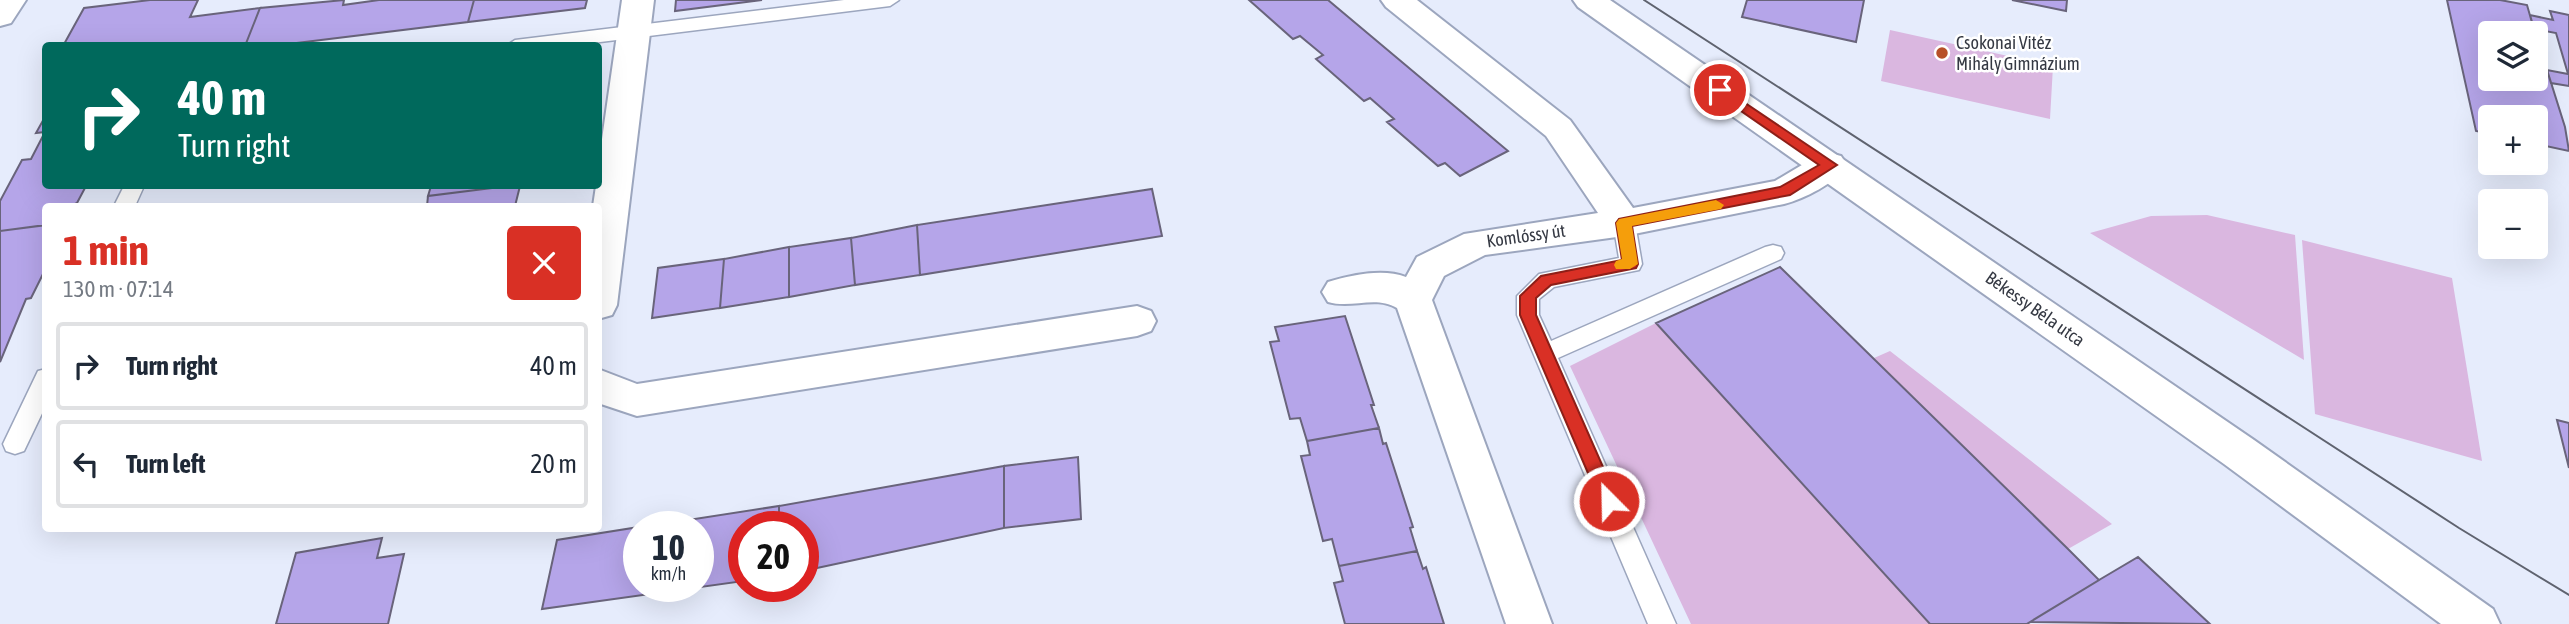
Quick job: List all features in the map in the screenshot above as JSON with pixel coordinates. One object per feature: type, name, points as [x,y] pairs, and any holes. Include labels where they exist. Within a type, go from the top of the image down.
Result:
[{"type":"street","points":[[0,16],[10,0]]},
{"type":"street","points":[[1397,0],[1558,128],[1624,223]]},
{"type":"street","name":"Békessy Béla utca","points":[[1589,0],[1829,165],[2477,624]]},
{"type":"street","points":[[602,275],[637,15]]},
{"type":"street","name":"Komlóssy út","points":[[1413,300],[1430,267],[1477,243],[1624,223],[1784,192],[1829,165]]},
{"type":"street","points":[[1341,292],[1390,286],[1413,300],[1529,624]]},
{"type":"street","points":[[602,389],[637,400],[1137,321]]},
{"type":"lane","points":[[531,42],[637,15],[890,0]]},
{"type":"lane","points":[[1624,223],[1630,264],[1546,280],[1528,296],[1528,315],[1662,624]]},
{"type":"lane","points":[[1545,354],[1773,253]]},
{"type":"lane","points":[[15,444],[42,387]]},
{"type":"shaded area","points":[[1890,30],[2053,66],[2050,119],[1881,81]]},
{"type":"shaded area","points":[[2207,215],[2295,235],[2304,360],[2090,233],[2151,216]]},
{"type":"shaded area","points":[[2302,240],[2452,278],[2482,461],[2315,414]]},
{"type":"shaded area","points":[[1656,323],[1930,624],[1691,624],[1570,366]]},
{"type":"shaded area","points":[[1890,351],[2112,524],[2068,549],[1874,358]]},
{"type":"building","points":[[150,0],[198,0],[190,17],[260,8],[247,42],[65,42],[84,8]]},
{"type":"building","points":[[344,0],[343,5],[379,0],[474,0],[468,22],[305,42],[247,42],[260,8]]},
{"type":"building","points":[[474,0],[587,0],[585,8],[468,22]]},
{"type":"building","points":[[676,0],[762,0],[675,11]]},
{"type":"building","points":[[1249,0],[1328,0],[1508,151],[1460,176],[1445,163],[1438,166],[1387,122],[1394,119],[1370,98],[1364,101],[1316,59],[1323,55],[1300,36],[1293,39]]},
{"type":"building","points":[[1747,0],[1864,0],[1856,42],[1742,17]]},
{"type":"building","points":[[2012,0],[2067,0],[2066,11]]},
{"type":"building","points":[[2447,0],[2500,0],[2527,5],[2532,21],[2478,21],[2478,91],[2548,91],[2548,73],[2565,127],[2569,151],[2548,147],[2548,105],[2478,105],[2476,131]]},
{"type":"building","points":[[2550,11],[2569,15],[2569,86],[2551,83],[2548,70],[2568,74],[2556,33],[2548,32],[2548,21],[2532,21],[2530,15],[2553,20]]},
{"type":"building","points":[[42,138],[42,189],[84,189],[77,203],[42,203],[42,226],[0,231],[0,201],[22,160],[31,159]]},
{"type":"building","points":[[430,189],[484,189],[428,196]]},
{"type":"building","points":[[484,189],[519,189],[516,203],[427,203],[428,196]]},
{"type":"building","points":[[1152,189],[1162,236],[920,275],[917,225]]},
{"type":"building","points":[[917,225],[920,275],[855,285],[851,238]]},
{"type":"building","points":[[42,226],[42,276],[31,298],[26,299],[0,362],[0,231]]},
{"type":"building","points":[[851,238],[855,285],[789,297],[789,247]]},
{"type":"building","points":[[789,247],[789,297],[720,308],[724,259]]},
{"type":"building","points":[[724,259],[720,308],[652,318],[658,268]]},
{"type":"building","points":[[1780,267],[2099,580],[2027,624],[1930,624],[1656,323]]},
{"type":"building","points":[[1345,316],[1379,428],[1307,441],[1300,418],[1290,419],[1270,342],[1279,341],[1275,327]]},
{"type":"building","points":[[2557,420],[2569,423],[2569,468]]},
{"type":"building","points":[[1379,428],[1413,527],[1410,528],[1417,551],[1339,566],[1332,539],[1323,541],[1301,456],[1310,455],[1307,441]]},
{"type":"building","points":[[1078,457],[1081,519],[1004,528],[1004,466]]},
{"type":"building","points":[[1004,466],[1004,528],[819,568],[819,511],[779,511],[779,506]]},
{"type":"building","points":[[779,506],[779,511],[747,511]]},
{"type":"building","points":[[728,514],[728,583],[714,585],[714,516]]},
{"type":"building","points":[[623,530],[623,598],[542,609],[557,540]]},
{"type":"building","points":[[382,538],[377,558],[404,554],[388,624],[276,624],[296,553]]},
{"type":"building","points":[[1417,551],[1423,569],[1426,567],[1444,624],[1345,624],[1334,583],[1343,581],[1339,566]]},
{"type":"building","points":[[2138,557],[2210,624],[2030,622],[2099,580]]},
{"type":"tram line","points":[[1644,0],[2459,528],[2569,595]]},
{"type":"slow traffic","points":[[1622,265],[1630,264],[1624,223],[1716,205]]},
{"type":"place","name":"Csokonai Vitéz Mihály Gimnázium","points":[[1942,53]]},
{"type":"route","points":[[1609,501],[1528,315],[1528,296],[1546,280],[1630,264],[1624,223],[1784,192],[1829,165],[1720,90]]}]
